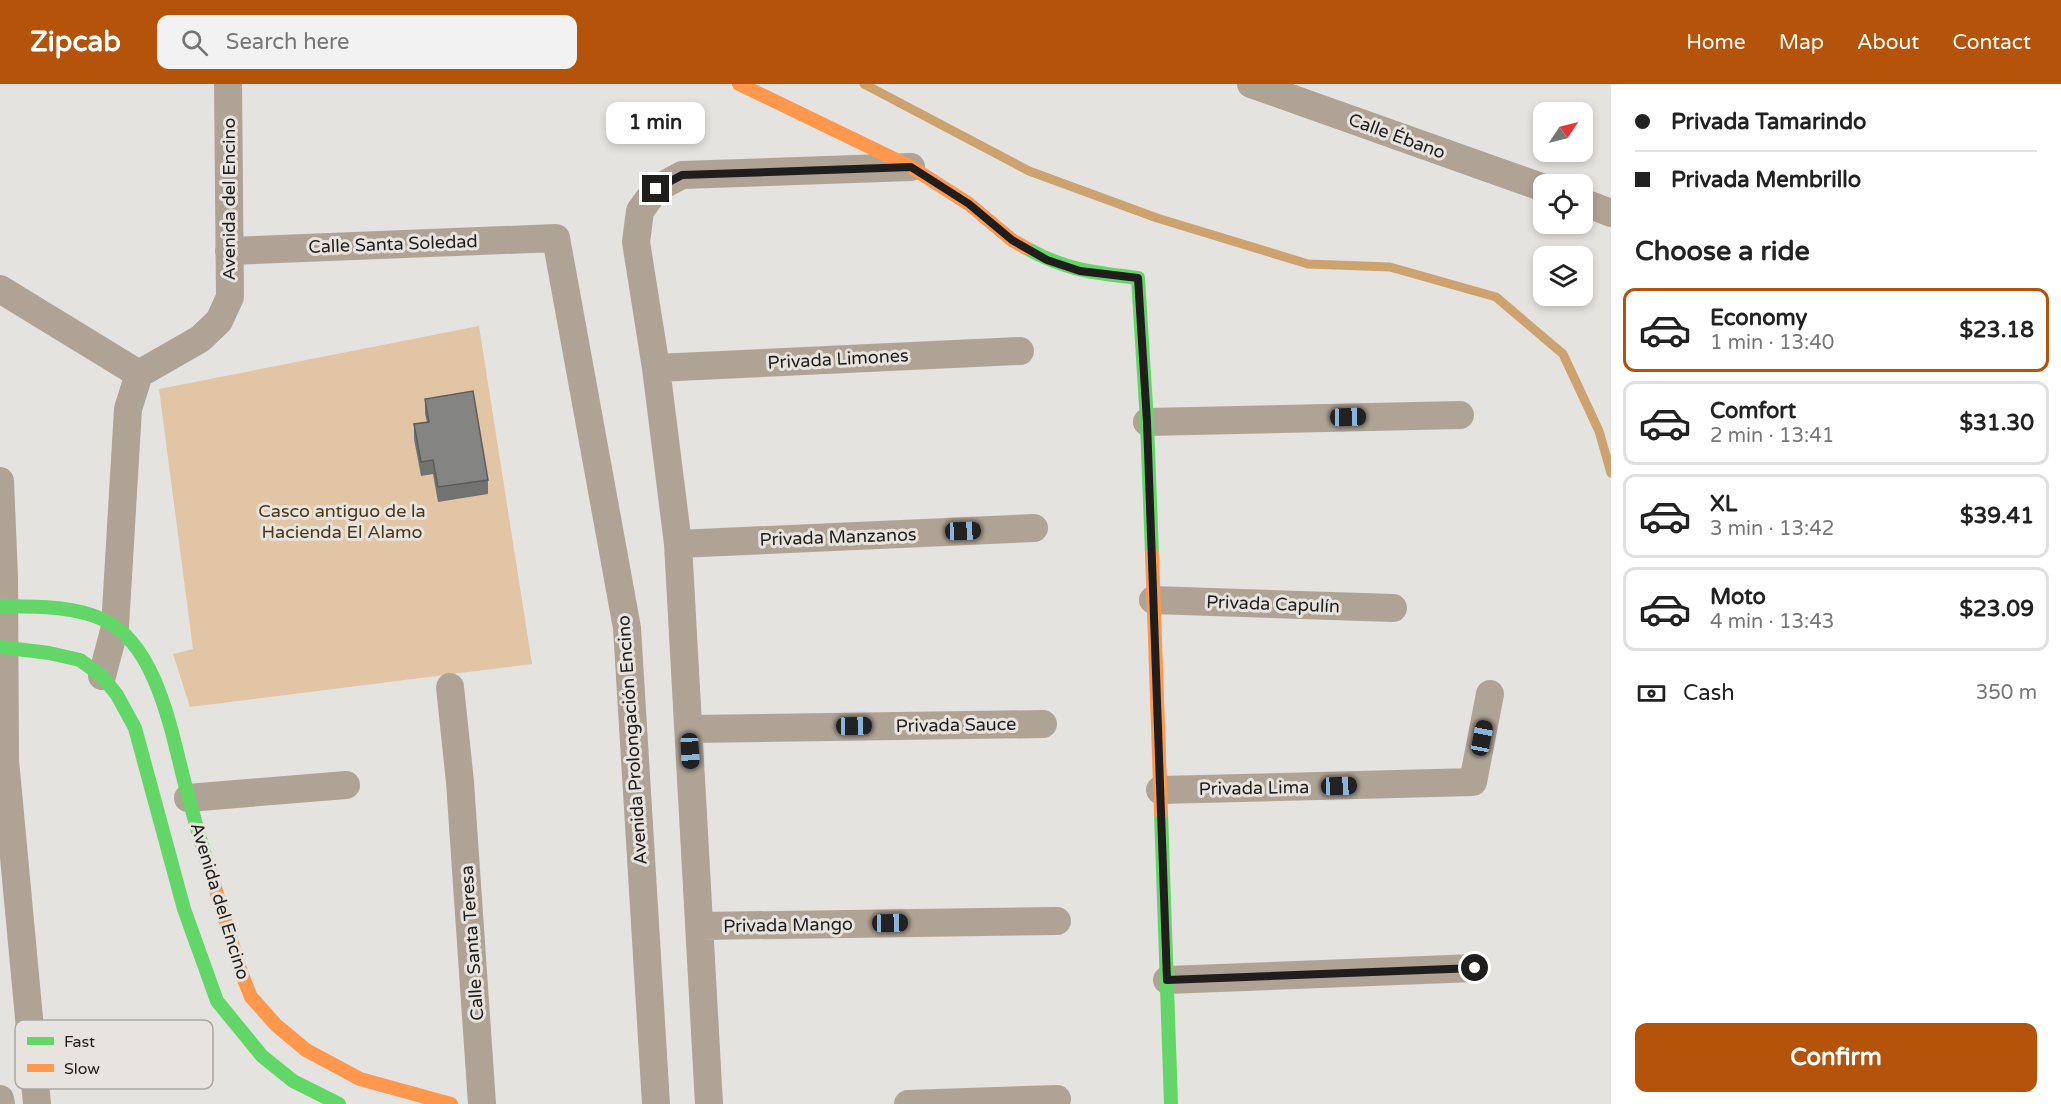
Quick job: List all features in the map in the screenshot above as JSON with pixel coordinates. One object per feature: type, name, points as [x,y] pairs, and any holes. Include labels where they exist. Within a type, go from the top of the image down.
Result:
[{"type":"street","name":"Avenida del Encino","points":[[139,374],[200,339],[219,321],[230,297],[228,84]]},
{"type":"street","points":[[739,84],[911,167],[969,204],[1012,240],[1047,260],[1080,271],[1138,278],[1147,422],[1171,1104]]},
{"type":"street","name":"Calle Ébano","points":[[1251,84],[1533,184]]},
{"type":"street","points":[[709,1104],[678,544],[656,368],[636,242],[640,211],[656,189],[682,175],[911,167]]},
{"type":"street","points":[[1593,206],[1611,213]]},
{"type":"street","name":"Calle Santa Soledad","points":[[229,251],[556,238]]},
{"type":"street","name":"Avenida Prolongación Encino","points":[[556,238],[627,628],[656,1104]]},
{"type":"street","points":[[0,289],[139,374],[128,409],[115,627],[102,676]]},
{"type":"street","name":"Privada Limones","points":[[656,368],[1020,351]]},
{"type":"street","points":[[1147,422],[1460,415]]},
{"type":"street","points":[[0,481],[4,760],[13,983],[20,1020]]},
{"type":"street","name":"Privada Manzanos","points":[[678,544],[1034,528]]},
{"type":"street","name":"Privada Capulín","points":[[1153,600],[1393,608]]},
{"type":"street","name":"Avenida del Encino","points":[[2,606],[67,610],[94,616],[115,627],[134,644],[148,667],[170,730],[230,940],[251,997],[276,1025],[306,1050],[360,1079],[451,1104]]},
{"type":"street","name":"Avenida del Encino","points":[[2,647],[80,660],[102,676],[117,695],[135,728],[184,909],[217,1001],[262,1056],[293,1081],[339,1104]]},
{"type":"street","name":"Calle Santa Teresa","points":[[450,687],[460,782],[482,1104]]},
{"type":"street","name":"Privada Lima","points":[[1160,790],[1473,782],[1491,694]]},
{"type":"street","name":"Privada Sauce","points":[[689,729],[1043,724]]},
{"type":"street","points":[[188,798],[346,785]]},
{"type":"street","name":"Privada Mango","points":[[700,926],[1057,921]]},
{"type":"street","points":[[1167,980],[1475,968]]},
{"type":"street","points":[[34,1089],[37,1104]]},
{"type":"street","points":[[0,1098],[0,1104]]},
{"type":"street","points":[[908,1104],[1057,1100]]},
{"type":"green space","name":"Casco antiguo de la Hacienda El Alamo","points":[[479,326],[532,664],[190,707],[173,654],[193,649],[159,389]]},
{"type":"building","points":[[473,391],[488,480],[438,487],[433,460],[421,462],[414,424],[429,422],[425,399]]},
{"type":"waterway","points":[[864,84],[1029,171],[1157,218],[1308,264],[1390,267],[1496,297],[1563,354],[1599,431],[1611,473]]},
{"type":"traffic: fast","points":[[1026,248],[1067,266],[1138,278],[1152,554]]},
{"type":"traffic: fast","points":[[0,606],[66,609],[92,615],[122,632],[138,649],[160,694],[213,881]]},
{"type":"traffic: fast","points":[[0,647],[49,653],[80,660],[102,676],[117,695],[135,728],[184,909],[217,1001],[262,1056],[293,1081],[339,1104]]},
{"type":"traffic: fast","points":[[1161,813],[1171,1104]]},
{"type":"traffic: slow","points":[[739,84],[911,167],[969,204],[1012,240],[1026,248]]},
{"type":"traffic: slow","points":[[1152,554],[1161,813]]},
{"type":"traffic: slow","points":[[213,881],[251,997],[276,1025],[306,1050],[360,1079],[451,1104]]},
{"type":"route","points":[[656,189],[682,175],[911,167],[969,204],[1012,240],[1047,260],[1080,271],[1138,278],[1147,422],[1167,980],[1475,968]]}]
